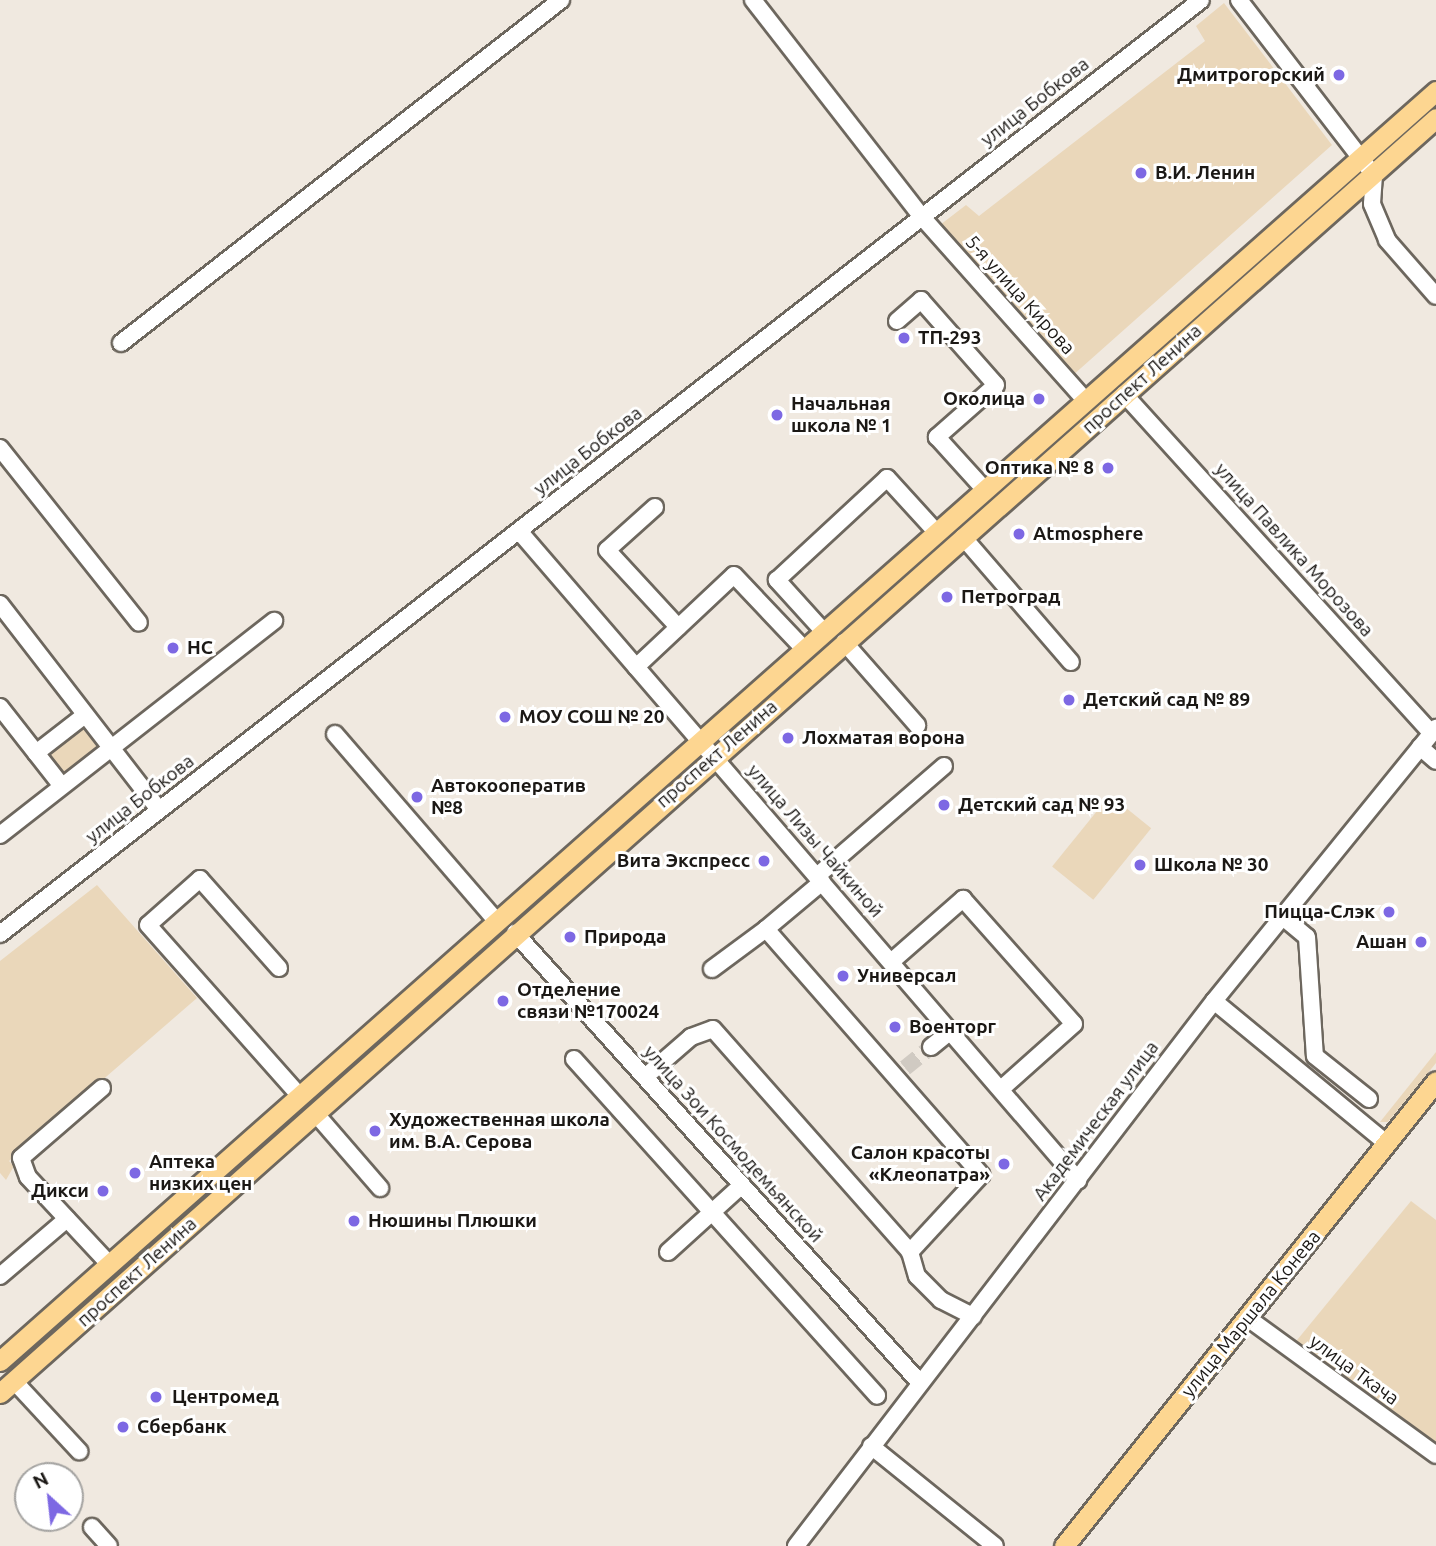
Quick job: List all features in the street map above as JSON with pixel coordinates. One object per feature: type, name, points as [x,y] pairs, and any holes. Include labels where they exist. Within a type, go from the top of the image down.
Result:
[{"type":"main road","name":"проспект Ленина","points":[[7,1387],[316,1114],[515,933],[707,749],[805,650],[1436,91]]},
{"type":"main road","name":"проспект Ленина","points":[[0,1361],[504,916],[707,749],[844,642],[1436,118]]},
{"type":"main road","points":[[1120,372],[1118,384],[1124,394]]},
{"type":"main road","points":[[1086,401],[1091,412],[1087,427]]},
{"type":"main road","points":[[504,916],[515,933]]},
{"type":"main road","name":"улица Маршала Конева","points":[[1064,1546],[1249,1319],[1436,1082]]},
{"type":"street","points":[[121,343],[561,0]]},
{"type":"street","name":"5-я улица Кирова","points":[[753,0],[922,217],[1086,401]]},
{"type":"street","name":"улица Бобкова","points":[[0,934],[1201,0]]},
{"type":"street","points":[[1239,0],[1374,175],[1373,204],[1387,240],[1436,296]]},
{"type":"street","points":[[897,321],[921,300],[996,385],[937,437],[985,491]]},
{"type":"street","name":"улица Павлика Морозова","points":[[1124,394],[1434,731]]},
{"type":"street","points":[[0,448],[139,623]]},
{"type":"street","points":[[825,633],[777,580],[887,478],[937,533]]},
{"type":"street","points":[[654,506],[607,550],[678,627]]},
{"type":"street","name":"улица Лизы Чайкиной","points":[[519,531],[1078,1180]]},
{"type":"street","points":[[963,537],[1071,663]]},
{"type":"street","points":[[636,667],[734,575],[805,650]]},
{"type":"street","points":[[0,604],[159,810]]},
{"type":"street","points":[[0,835],[274,621]]},
{"type":"street","points":[[844,642],[917,725]]},
{"type":"street","points":[[0,707],[62,786]]},
{"type":"street","points":[[36,753],[85,715]]},
{"type":"street","name":"Академическая улица","points":[[796,1546],[1214,1001],[1434,731]]},
{"type":"street","points":[[335,734],[504,916]]},
{"type":"street","points":[[1420,747],[1436,761]]},
{"type":"street","points":[[712,969],[766,929],[944,766]]},
{"type":"street","points":[[279,968],[200,879],[148,925],[300,1096]]},
{"type":"street","points":[[891,962],[962,899],[1074,1024],[1001,1089]]},
{"type":"street","points":[[1283,916],[1307,937],[1315,1056],[1369,1099]]},
{"type":"street","points":[[766,929],[900,1072],[981,1175],[910,1252]]},
{"type":"street","name":"улица Зои Космодемьянской","points":[[515,933],[920,1383]]},
{"type":"street","points":[[1214,1001],[1386,1143]]},
{"type":"street","points":[[645,1077],[691,1037],[713,1029],[910,1252],[917,1276],[941,1300],[973,1317]]},
{"type":"street","points":[[931,1047],[951,1031]]},
{"type":"street","points":[[574,1059],[877,1396]]},
{"type":"street","points":[[102,1088],[21,1158],[28,1177],[109,1264]]},
{"type":"street","points":[[316,1114],[380,1188]]},
{"type":"street","points":[[668,1252],[742,1185]]},
{"type":"street","points":[[0,1276],[67,1219]]},
{"type":"street","name":"улица Ткача","points":[[1249,1319],[1436,1455]]},
{"type":"street","points":[[7,1387],[79,1451]]},
{"type":"street","points":[[871,1446],[995,1546]]},
{"type":"street","points":[[92,1527],[109,1546]]},
{"type":"shaded area","points":[[1224,3],[1332,145],[1072,376],[940,225],[966,205],[979,216],[1205,41],[1196,26]]},
{"type":"shaded area","points":[[81,726],[100,750],[63,779],[44,755]]},
{"type":"shaded area","points":[[1110,795],[1151,828],[1093,900],[1052,866]]},
{"type":"shaded area","points":[[97,885],[197,998],[9,1161],[14,1166],[6,1180],[0,1173],[0,961]]},
{"type":"shaded area","points":[[1436,1052],[1436,1063],[1388,1122],[1380,1122]]},
{"type":"shaded area","points":[[1411,1201],[1436,1220],[1436,1447],[1293,1345]]},
{"type":"tunnel","points":[[905,1068],[931,1047]]},
{"type":"place","name":"Дмитрогорский","points":[[1339,75]]},
{"type":"place","name":"В.И. Ленин","points":[[1141,173]]},
{"type":"place","name":"ТП-293","points":[[904,338]]},
{"type":"place","name":"Околица","points":[[1039,399]]},
{"type":"place","name":"Начальная школа № 1","points":[[777,415]]},
{"type":"place","name":"Оптика № 8","points":[[1108,468]]},
{"type":"place","name":"Atmosphere","points":[[1019,534]]},
{"type":"place","name":"Петроград","points":[[947,597]]},
{"type":"place","name":"НС","points":[[173,648]]},
{"type":"place","name":"Детский сад № 89","points":[[1069,700]]},
{"type":"place","name":"МОУ СОШ № 20","points":[[505,717]]},
{"type":"place","name":"Лохматая ворона","points":[[788,738]]},
{"type":"place","name":"Автокооператив №8","points":[[417,797]]},
{"type":"place","name":"Детский сад № 93","points":[[944,805]]},
{"type":"place","name":"Вита Экспресс","points":[[764,861]]},
{"type":"place","name":"Школа № 30","points":[[1140,865]]},
{"type":"place","name":"Пицца-Слэк","points":[[1389,912]]},
{"type":"place","name":"Природа","points":[[570,937]]},
{"type":"place","name":"Ашан","points":[[1421,942]]},
{"type":"place","name":"Универсал","points":[[843,976]]},
{"type":"place","name":"Отделение связи №170024","points":[[503,1001]]},
{"type":"place","name":"Военторг","points":[[895,1027]]},
{"type":"place","name":"Художественная школа им. В.А. Серова","points":[[375,1131]]},
{"type":"place","name":"Салон красоты «Клеопатра»","points":[[1004,1164]]},
{"type":"place","name":"Аптека низких цен","points":[[135,1173]]},
{"type":"place","name":"Дикси","points":[[103,1191]]},
{"type":"place","name":"Нюшины Плюшки","points":[[354,1221]]},
{"type":"place","name":"Центромед","points":[[156,1397]]},
{"type":"place","name":"Сбербанк","points":[[123,1427]]}]
